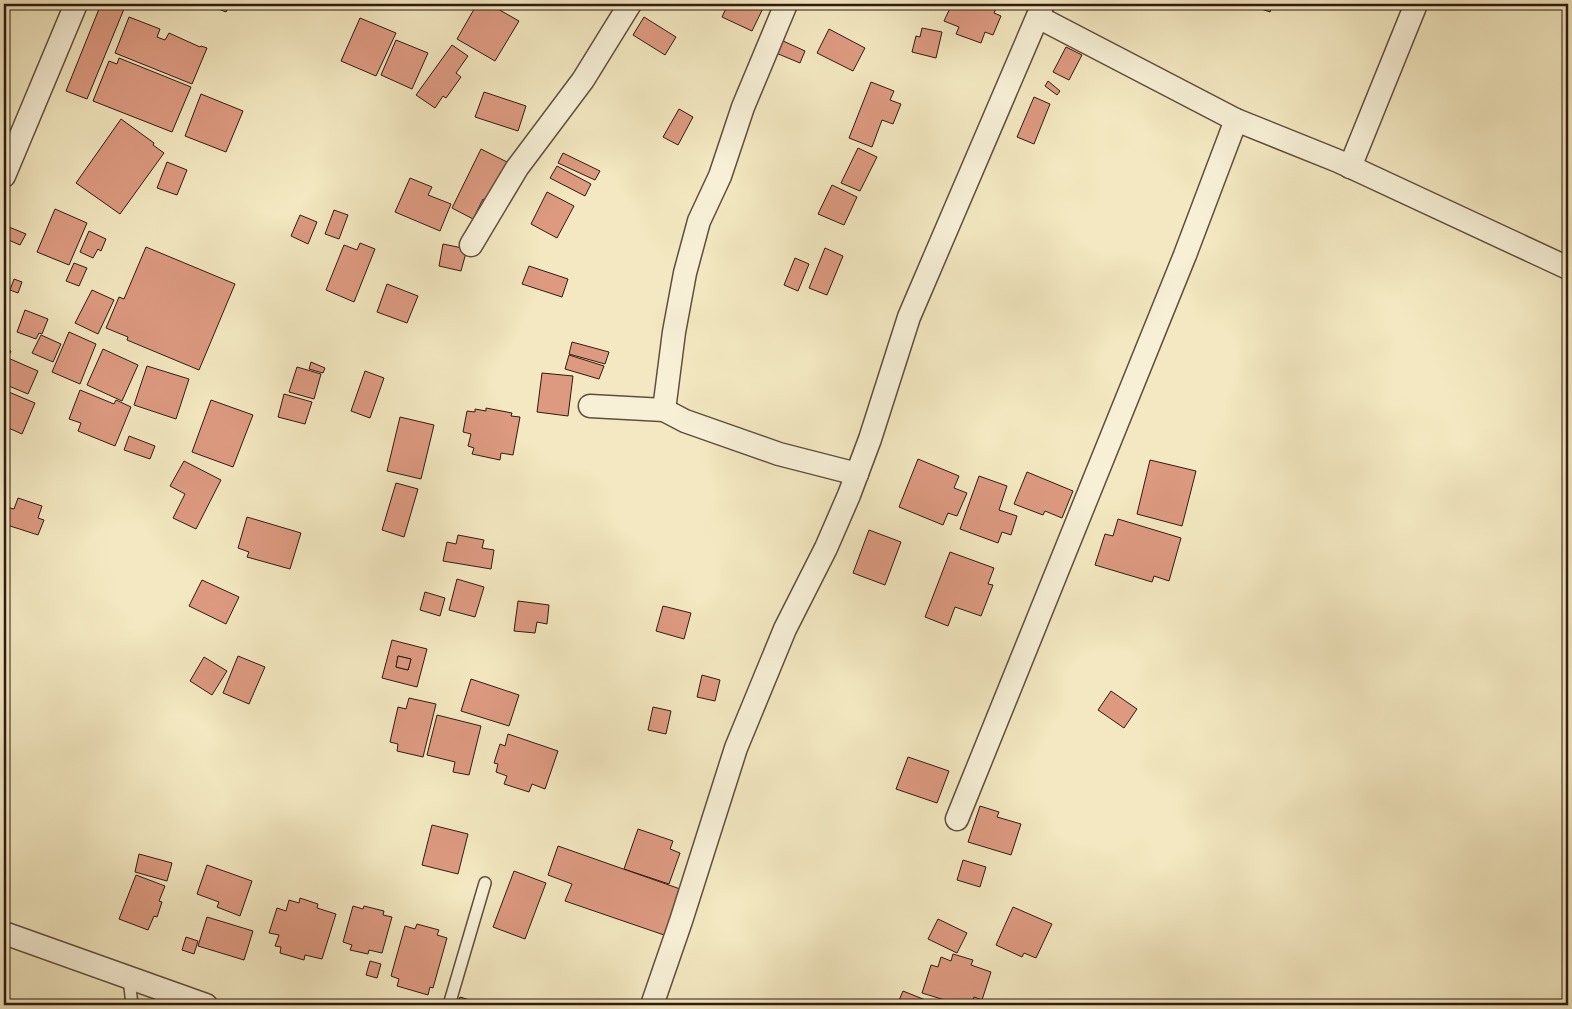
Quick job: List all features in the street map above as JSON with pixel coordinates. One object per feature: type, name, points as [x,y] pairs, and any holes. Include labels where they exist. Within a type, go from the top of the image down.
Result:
[{"type":"street","points":[[4,176],[8,151],[76,4]]},
{"type":"street","points":[[471,245],[517,168],[583,80],[630,4]]},
{"type":"street","points":[[664,410],[674,332],[699,221],[720,176],[743,107],[786,4]]},
{"type":"street","points":[[1350,167],[1416,4]]},
{"type":"street","points":[[652,1005],[736,748],[785,629],[826,548],[858,474],[908,316],[1040,10],[1236,120],[1350,167],[1568,268]]},
{"type":"street","points":[[957,819],[1186,255],[1236,120]]},
{"type":"street","points":[[590,406],[664,410],[685,421],[779,454],[858,474]]},
{"type":"street","points":[[4,934],[206,1005]]},
{"type":"lane","points":[[449,1005],[485,883]]},
{"type":"lane","points":[[129,978],[132,1005]]},
{"type":"building","points":[[101,4],[111,4],[124,9],[87,99],[66,91]]},
{"type":"building","points":[[212,4],[230,4],[226,12],[211,6]]},
{"type":"building","points":[[477,4],[489,4],[519,21],[495,61],[457,39]]},
{"type":"building","points":[[728,4],[765,4],[752,31],[722,17]]},
{"type":"building","points":[[952,4],[998,4],[994,13],[1001,16],[993,35],[985,32],[981,43],[956,34],[959,27],[944,21]]},
{"type":"building","points":[[1247,4],[1273,4],[1270,12]]},
{"type":"building","points":[[129,17],[160,29],[157,37],[165,40],[169,33],[200,47],[207,48],[192,84],[115,53]]},
{"type":"building","points":[[644,17],[676,37],[665,55],[633,35]]},
{"type":"building","points":[[360,18],[396,33],[376,76],[341,61]]},
{"type":"building","points":[[922,28],[942,32],[936,58],[912,52],[916,36],[920,37]]},
{"type":"building","points":[[829,29],[865,48],[853,71],[817,53]]},
{"type":"building","points":[[396,40],[428,53],[412,89],[381,75]]},
{"type":"building","points":[[781,40],[805,51],[800,63],[776,53]]},
{"type":"building","points":[[452,45],[468,56],[456,73],[461,77],[446,98],[443,96],[435,108],[416,95]]},
{"type":"building","points":[[1066,47],[1082,55],[1069,80],[1053,72]]},
{"type":"building","points":[[119,58],[191,87],[172,132],[93,101],[109,61],[117,64]]},
{"type":"building","points":[[1048,81],[1060,91],[1057,95],[1045,86]]},
{"type":"building","points":[[871,82],[894,91],[890,100],[901,104],[893,124],[882,120],[872,147],[849,138]]},
{"type":"building","points":[[484,92],[526,106],[518,131],[475,117]]},
{"type":"building","points":[[201,94],[243,111],[226,152],[185,136]]},
{"type":"building","points":[[1034,97],[1050,104],[1034,144],[1017,137]]},
{"type":"building","points":[[679,109],[693,117],[678,145],[663,137]]},
{"type":"building","points":[[121,119],[154,143],[153,145],[164,153],[120,214],[76,183]]},
{"type":"building","points":[[858,148],[877,157],[860,191],[841,183]]},
{"type":"building","points":[[481,149],[507,162],[494,187],[492,204],[483,199],[473,219],[452,208]]},
{"type":"building","points":[[563,153],[600,171],[595,180],[558,163]]},
{"type":"building","points":[[167,162],[187,170],[177,195],[157,188]]},
{"type":"building","points":[[557,166],[591,184],[585,196],[550,178]]},
{"type":"building","points":[[410,178],[432,187],[428,195],[451,204],[440,231],[395,212]]},
{"type":"building","points":[[832,185],[857,197],[844,225],[818,214]]},
{"type":"building","points":[[547,192],[574,206],[557,238],[531,224]]},
{"type":"building","points":[[55,209],[87,223],[69,265],[37,252]]},
{"type":"building","points":[[334,210],[348,215],[339,239],[325,234]]},
{"type":"building","points":[[300,215],[317,222],[308,244],[291,236]]},
{"type":"building","points":[[9,227],[26,234],[20,245],[4,238]]},
{"type":"building","points":[[89,231],[106,239],[101,251],[98,249],[93,258],[80,252]]},
{"type":"building","points":[[360,243],[375,249],[354,302],[326,290],[344,245],[357,250]]},
{"type":"building","points":[[443,244],[467,249],[461,271],[439,266]]},
{"type":"building","points":[[146,247],[235,284],[199,370],[127,340],[128,337],[106,328],[119,297],[124,299]]},
{"type":"building","points":[[825,248],[843,256],[827,295],[809,288]]},
{"type":"building","points":[[795,258],[809,264],[798,291],[784,285]]},
{"type":"building","points":[[74,263],[87,268],[79,286],[66,281]]},
{"type":"building","points":[[529,266],[568,279],[562,297],[522,284]]},
{"type":"building","points":[[14,279],[22,282],[18,293],[10,290]]},
{"type":"building","points":[[387,284],[418,296],[407,323],[377,312]]},
{"type":"building","points":[[92,290],[114,300],[98,334],[75,323]]},
{"type":"building","points":[[25,310],[48,319],[42,334],[39,333],[36,339],[17,332]]},
{"type":"building","points":[[69,332],[96,344],[80,384],[52,372]]},
{"type":"building","points":[[41,335],[61,344],[53,362],[32,353]]},
{"type":"building","points":[[572,342],[609,352],[605,364],[569,354]]},
{"type":"building","points":[[4,348],[11,351],[8,358],[38,371],[28,394],[4,384]]},
{"type":"building","points":[[103,349],[138,365],[122,401],[87,385]]},
{"type":"building","points":[[569,355],[604,366],[599,379],[565,369]]},
{"type":"building","points":[[311,362],[325,368],[323,373],[309,369]]},
{"type":"building","points":[[147,366],[189,379],[176,419],[134,405]]},
{"type":"building","points":[[297,367],[321,374],[314,399],[289,392]]},
{"type":"building","points":[[365,371],[384,378],[370,418],[351,411]]},
{"type":"building","points":[[542,373],[573,376],[568,416],[537,412]]},
{"type":"building","points":[[4,390],[35,403],[22,434],[4,426]]},
{"type":"building","points":[[80,390],[114,404],[116,400],[131,407],[115,446],[78,431],[81,423],[69,419]]},
{"type":"building","points":[[284,394],[312,402],[305,424],[278,417]]},
{"type":"building","points":[[211,400],[253,415],[233,467],[192,452]]},
{"type":"building","points":[[486,408],[512,413],[511,416],[520,417],[513,455],[501,453],[500,460],[472,454],[474,448],[468,446],[471,434],[463,432],[467,411],[475,412],[475,409],[486,411]]},
{"type":"building","points":[[400,417],[434,425],[421,479],[387,471]]},
{"type":"building","points":[[129,436],[155,446],[150,459],[124,450]]},
{"type":"building","points":[[918,459],[959,476],[954,488],[967,493],[957,516],[948,513],[943,525],[899,507]]},
{"type":"building","points":[[1150,460],[1196,471],[1182,526],[1137,514]]},
{"type":"building","points":[[184,461],[221,480],[196,529],[173,518],[185,494],[170,486]]},
{"type":"building","points":[[1027,472],[1073,491],[1062,518],[1045,511],[1043,515],[1014,504]]},
{"type":"building","points":[[979,476],[1007,486],[999,510],[1017,516],[1011,535],[1002,532],[998,543],[960,529]]},
{"type":"building","points":[[396,483],[418,489],[404,537],[382,530]]},
{"type":"building","points":[[18,498],[42,506],[38,518],[44,520],[38,535],[4,524],[10,508],[14,509]]},
{"type":"building","points":[[247,517],[301,533],[290,569],[247,557],[249,552],[238,548]]},
{"type":"building","points":[[1118,519],[1181,538],[1169,581],[1154,576],[1152,582],[1095,565],[1105,534],[1113,536]]},
{"type":"building","points":[[869,530],[901,542],[885,585],[853,573]]},
{"type":"building","points":[[458,535],[484,540],[482,548],[494,550],[491,569],[443,561],[447,542],[456,544]]},
{"type":"building","points":[[950,552],[994,568],[988,584],[993,585],[981,616],[955,607],[948,626],[925,617]]},
{"type":"building","points":[[457,579],[484,587],[475,617],[449,610]]},
{"type":"building","points":[[202,580],[239,597],[226,624],[189,606]]},
{"type":"building","points":[[425,592],[445,598],[440,616],[420,610]]},
{"type":"building","points":[[518,601],[549,605],[547,624],[537,622],[535,633],[514,631]]},
{"type":"building","points":[[663,606],[691,613],[684,639],[656,631]]},
{"type":"building","points":[[392,640],[427,649],[417,687],[382,678]],"holes":[[[398,656],[411,659],[408,670],[396,667]]]},
{"type":"building","points":[[238,656],[265,667],[249,704],[223,693]]},
{"type":"building","points":[[398,656],[411,659],[408,670],[396,667]]},
{"type":"building","points":[[204,657],[227,671],[212,695],[190,681]]},
{"type":"building","points":[[702,675],[720,680],[715,701],[697,697]]},
{"type":"building","points":[[471,679],[519,695],[509,726],[461,711]]},
{"type":"building","points":[[1111,691],[1137,709],[1124,728],[1098,710]]},
{"type":"building","points":[[409,698],[436,704],[423,757],[397,751],[398,744],[390,742],[398,707],[406,709]]},
{"type":"building","points":[[653,707],[671,711],[666,734],[648,730]]},
{"type":"building","points":[[437,715],[481,726],[469,775],[453,772],[455,762],[427,755]]},
{"type":"building","points":[[508,734],[558,751],[545,789],[532,784],[529,792],[504,784],[507,776],[496,772],[498,764],[494,763],[500,744],[505,746]]},
{"type":"building","points":[[908,757],[949,771],[937,803],[896,789]]},
{"type":"building","points":[[980,806],[999,812],[997,817],[1021,824],[1011,855],[968,842]]},
{"type":"building","points":[[432,825],[468,834],[458,874],[422,865]]},
{"type":"building","points":[[638,829],[673,841],[670,849],[680,853],[669,884],[624,869]]},
{"type":"building","points":[[558,846],[683,890],[667,936],[565,901],[572,884],[548,875]]},
{"type":"building","points":[[139,854],[172,863],[167,881],[135,872]]},
{"type":"building","points":[[963,860],[986,867],[980,887],[957,880]]},
{"type":"building","points":[[207,865],[252,881],[240,916],[217,907],[219,902],[197,894]]},
{"type":"building","points":[[514,871],[546,883],[525,939],[493,927]]},
{"type":"building","points":[[136,875],[165,886],[159,901],[162,902],[157,917],[154,916],[148,930],[119,919]]},
{"type":"building","points":[[300,898],[318,904],[317,908],[336,914],[322,959],[305,955],[304,960],[280,953],[281,947],[275,946],[279,935],[269,933],[277,908],[286,911],[289,900],[299,903]]},
{"type":"building","points":[[353,906],[363,909],[364,906],[384,911],[383,915],[392,917],[382,953],[369,950],[368,954],[350,950],[352,945],[343,942]]},
{"type":"building","points":[[1013,907],[1052,924],[1036,958],[1024,953],[1022,957],[996,945]]},
{"type":"building","points":[[207,917],[253,931],[244,960],[198,946]]},
{"type":"building","points":[[938,919],[967,933],[957,953],[928,939]]},
{"type":"building","points":[[417,924],[439,930],[437,935],[447,938],[433,988],[430,987],[428,995],[397,986],[399,979],[391,976],[405,926],[415,929]]},
{"type":"building","points":[[186,937],[198,941],[194,954],[182,950]]},
{"type":"building","points":[[953,954],[973,960],[971,965],[991,972],[982,1000],[974,997],[971,1005],[961,1005],[922,993],[931,965],[938,967],[941,957],[951,961]]},
{"type":"building","points":[[370,961],[381,964],[377,978],[366,975]]},
{"type":"building","points":[[903,991],[938,1005],[897,1005]]},
{"type":"building","points":[[460,997],[486,1005],[457,1005]]}]
